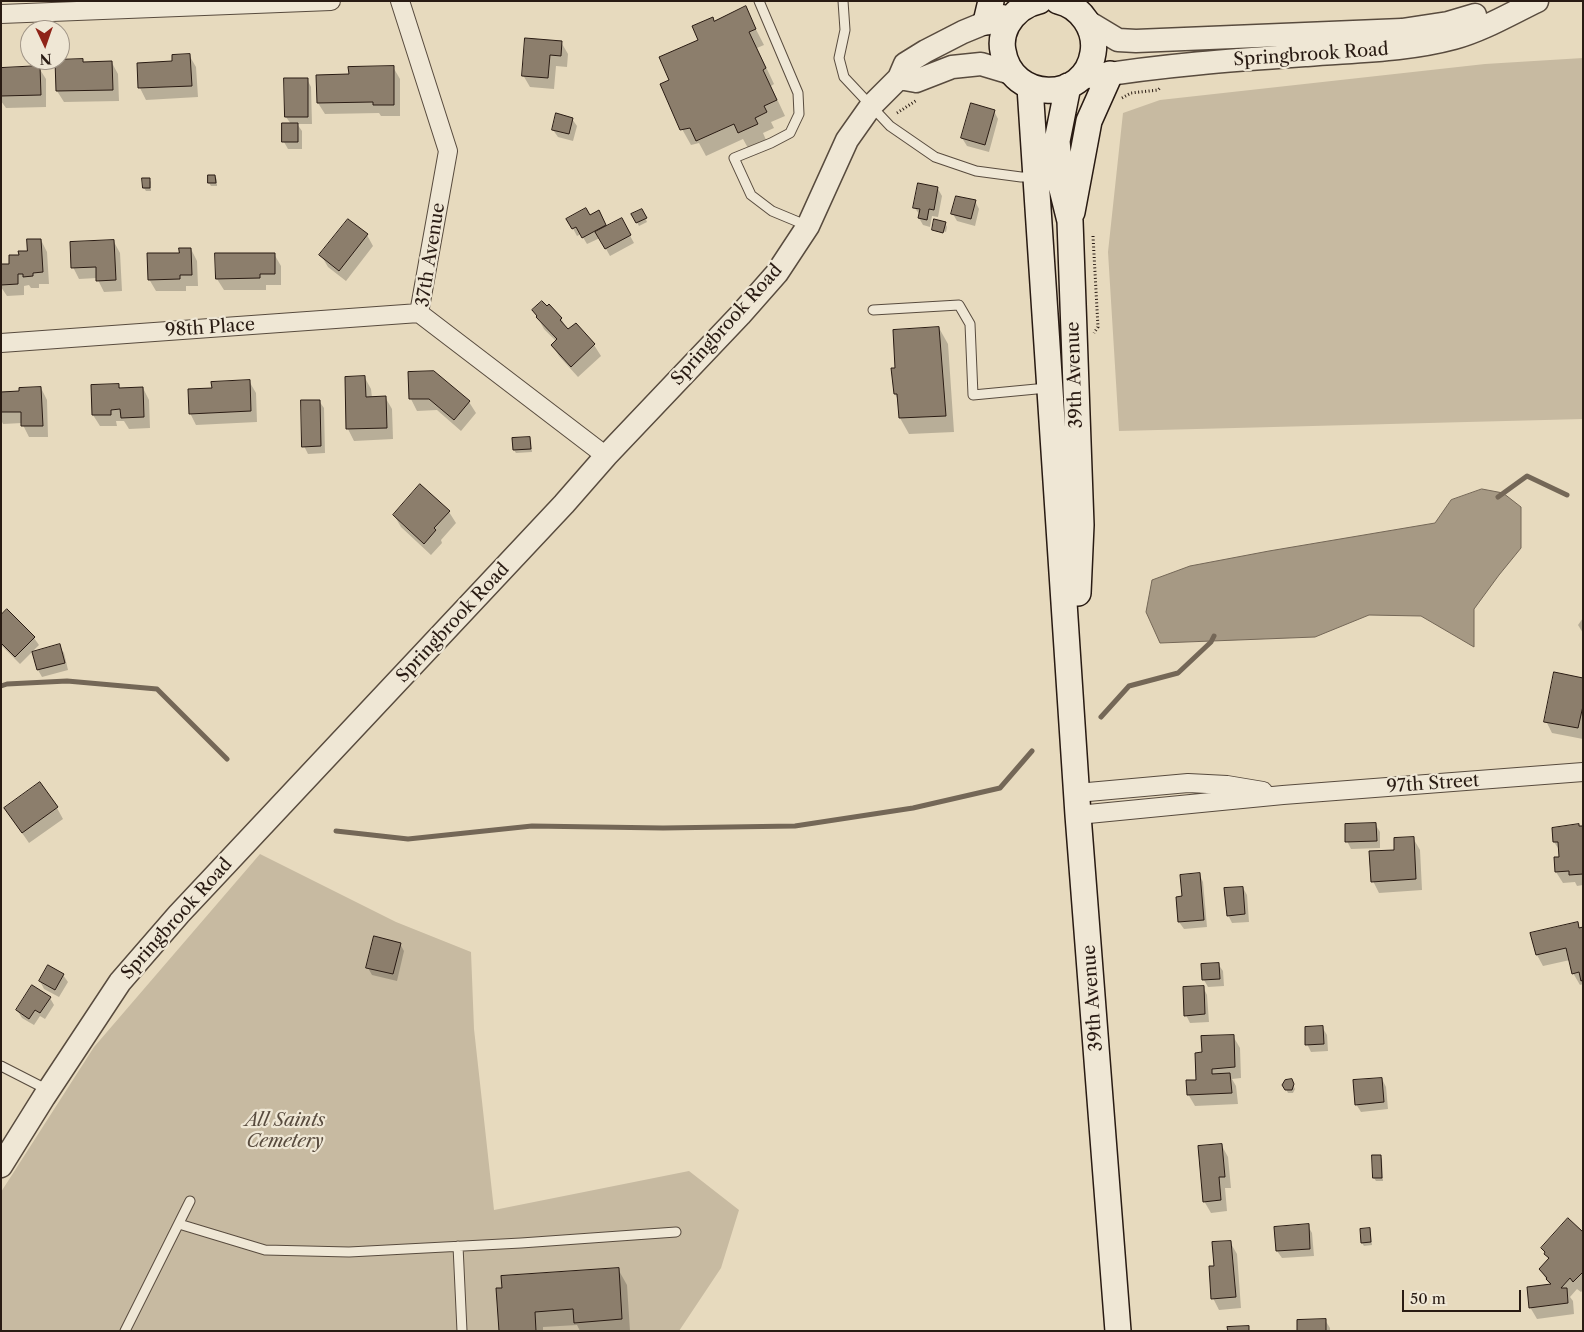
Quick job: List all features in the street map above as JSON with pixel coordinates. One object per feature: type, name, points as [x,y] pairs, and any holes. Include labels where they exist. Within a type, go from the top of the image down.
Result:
[{"type":"main road","name":"39th Avenue","points":[[1030,3],[1011,18],[1004,30],[1002,45],[1004,59],[1020,80],[1035,176],[1078,804],[1118,1331]]},
{"type":"main road","points":[[1020,80],[1035,89],[1049,91],[1073,83],[1088,68],[1093,53],[1093,37],[1075,9]]},
{"type":"main road","points":[[1081,226],[1089,121],[1110,74]]},
{"type":"main road","name":"39th Avenue","points":[[1069,665],[1076,634],[1081,525],[1081,226],[1061,185],[1057,141],[1073,83]]},
{"type":"street","points":[[1,14],[331,1]]},
{"type":"street","name":"37th Avenue","points":[[400,1],[448,151],[419,313],[606,456]]},
{"type":"street","name":"Springbrook Road","points":[[1075,9],[1118,40],[1136,41],[1402,30],[1448,23],[1475,15],[1505,1]]},
{"type":"street","name":"Springbrook Road","points":[[1073,83],[1136,70],[1421,45],[1456,37],[1490,24],[1538,1]]},
{"type":"street","name":"Springbrook Road","points":[[1,1166],[48,1090],[120,982],[179,914],[564,504],[606,456],[771,280],[808,226],[847,140],[871,106],[899,78],[906,64],[956,36],[988,12],[1030,3]]},
{"type":"street","points":[[899,78],[916,81],[952,67],[981,64],[1020,80]]},
{"type":"street","name":"98th Place","points":[[1,343],[419,313]]},
{"type":"street","name":"97th Street","points":[[1078,804],[1283,795],[1583,772]]},
{"type":"lane","points":[[759,1],[798,93],[799,114],[790,134],[771,144],[734,158],[751,195],[772,211],[808,226]]},
{"type":"lane","points":[[843,1],[845,30],[839,58],[844,76],[890,126],[935,157],[976,171],[1021,177],[1035,176]]},
{"type":"lane","points":[[873,310],[959,305],[970,324],[973,395],[1050,388]]},
{"type":"lane","points":[[1,1066],[48,1090]]},
{"type":"lane","points":[[125,1331],[190,1201]]},
{"type":"lane","points":[[179,1224],[264,1250],[349,1252],[676,1232]]},
{"type":"lane","points":[[458,1246],[462,1331]]},
{"type":"path","points":[[1122,98],[1131,93],[1158,90]]},
{"type":"path","points":[[897,113],[924,95]]},
{"type":"path","points":[[1081,226],[1098,327]]},
{"type":"green space","points":[[1583,58],[1583,419],[1119,431],[1108,252],[1123,113],[1160,100],[1485,64]]},
{"type":"green space","name":"All Saints Cemetery","points":[[260,854],[396,922],[471,952],[474,1029],[494,1210],[689,1171],[739,1210],[721,1268],[679,1331],[1,1331],[1,1192],[94,1047]]},
{"type":"shaded area","points":[[1482,489],[1503,493],[1521,507],[1521,548],[1474,609],[1474,647],[1421,616],[1369,615],[1315,637],[1160,643],[1146,612],[1152,580],[1190,566],[1435,523],[1451,500]]},
{"type":"building","points":[[746,6],[756,29],[749,32],[766,68],[763,70],[777,100],[764,106],[767,112],[755,118],[758,124],[738,133],[734,124],[696,141],[690,128],[680,130],[660,84],[669,80],[659,57],[698,40],[692,26],[713,17],[714,21]]},
{"type":"building","points":[[525,38],[562,41],[561,56],[550,55],[548,78],[522,76]]},
{"type":"building","points":[[190,54],[192,86],[138,88],[137,63],[172,61],[172,55]]},
{"type":"building","points":[[70,59],[83,59],[83,62],[112,61],[113,90],[56,91],[55,70],[70,70]]},
{"type":"building","points":[[394,66],[394,105],[373,105],[373,102],[317,103],[316,75],[349,74],[348,67]]},
{"type":"building","points":[[20,67],[20,70],[40,70],[41,95],[1,96],[1,68]]},
{"type":"building","points":[[284,78],[308,78],[308,117],[285,117]]},
{"type":"building","points":[[971,103],[995,110],[985,145],[961,138]]},
{"type":"building","points":[[556,113],[573,118],[569,134],[552,130]]},
{"type":"building","points":[[282,123],[298,123],[298,142],[282,142]]},
{"type":"building","points":[[208,175],[215,175],[216,183],[208,183]]},
{"type":"building","points":[[142,178],[150,178],[150,188],[143,188]]},
{"type":"building","points":[[918,183],[938,187],[934,210],[929,209],[927,220],[918,218],[920,209],[913,208]]},
{"type":"building","points":[[956,196],[976,200],[971,219],[951,214]]},
{"type":"building","points":[[586,208],[590,215],[599,210],[606,225],[582,238],[576,227],[572,229],[566,219]]},
{"type":"building","points":[[642,209],[647,218],[636,223],[631,214]]},
{"type":"building","points":[[622,218],[631,235],[605,249],[595,232]]},
{"type":"building","points":[[348,219],[368,234],[339,271],[319,255]]},
{"type":"building","points":[[934,219],[946,222],[943,233],[932,230]]},
{"type":"building","points":[[27,239],[41,239],[43,272],[23,277],[23,274],[18,274],[18,284],[1,285],[1,264],[9,264],[9,255],[19,255],[18,251],[27,251]]},
{"type":"building","points":[[114,240],[116,280],[96,281],[96,267],[71,268],[70,242]]},
{"type":"building","points":[[179,248],[191,248],[192,275],[180,275],[180,279],[148,280],[147,253],[179,253]]},
{"type":"building","points":[[215,253],[275,253],[275,274],[260,274],[260,278],[216,279]]},
{"type":"building","points":[[542,301],[547,306],[549,304],[562,318],[560,320],[568,329],[576,323],[595,344],[571,367],[551,345],[557,339],[536,317],[532,310]]},
{"type":"building","points":[[939,327],[946,416],[899,418],[897,394],[894,394],[891,368],[895,368],[893,330]]},
{"type":"building","points":[[434,371],[470,401],[454,420],[429,399],[409,399],[408,372]]},
{"type":"building","points":[[365,376],[366,397],[386,396],[387,428],[346,429],[345,377]]},
{"type":"building","points":[[250,380],[251,411],[189,414],[188,389],[212,388],[211,382]]},
{"type":"building","points":[[119,384],[119,388],[143,387],[144,417],[121,418],[120,409],[111,410],[111,415],[92,415],[91,385]]},
{"type":"building","points":[[41,387],[43,426],[21,426],[21,412],[1,412],[1,392],[19,391],[19,388]]},
{"type":"building","points":[[301,400],[320,400],[321,446],[302,447]]},
{"type":"building","points":[[530,437],[531,449],[513,450],[512,438]]},
{"type":"building","points":[[420,484],[450,511],[434,528],[436,530],[424,544],[393,515]]},
{"type":"building","points":[[7,609],[35,637],[15,657],[1,643],[1,615]]},
{"type":"building","points":[[60,644],[65,663],[37,670],[32,652]]},
{"type":"building","points":[[1554,672],[1583,678],[1583,706],[1578,728],[1544,722]]},
{"type":"building","points":[[40,782],[58,807],[22,833],[4,808]]},
{"type":"building","points":[[1376,823],[1377,841],[1345,842],[1345,824]]},
{"type":"building","points":[[1579,824],[1579,826],[1583,826],[1583,874],[1569,875],[1569,871],[1555,872],[1554,857],[1559,857],[1558,842],[1553,842],[1552,828]]},
{"type":"building","points":[[1414,837],[1416,879],[1371,882],[1369,851],[1394,850],[1394,838]]},
{"type":"building","points":[[1200,873],[1204,920],[1178,922],[1176,897],[1182,896],[1180,875]]},
{"type":"building","points":[[1243,887],[1245,914],[1227,916],[1224,888]]},
{"type":"building","points":[[1578,922],[1579,928],[1583,927],[1583,980],[1581,981],[1579,972],[1572,974],[1566,948],[1536,955],[1530,933]]},
{"type":"building","points":[[374,936],[401,943],[393,974],[366,968]]},
{"type":"building","points":[[1219,963],[1220,979],[1202,980],[1201,964]]},
{"type":"building","points":[[48,965],[64,974],[55,990],[39,981]]},
{"type":"building","points":[[32,985],[51,997],[40,1013],[35,1010],[29,1019],[16,1010]]},
{"type":"building","points":[[1204,986],[1205,1014],[1184,1016],[1183,987]]},
{"type":"building","points":[[1323,1026],[1324,1044],[1305,1045],[1305,1027]]},
{"type":"building","points":[[1234,1035],[1235,1067],[1212,1069],[1212,1074],[1230,1073],[1232,1093],[1187,1095],[1186,1080],[1196,1080],[1195,1053],[1202,1052],[1201,1036]]},
{"type":"building","points":[[1382,1078],[1384,1102],[1355,1105],[1353,1080]]},
{"type":"building","points":[[1292,1079],[1294,1084],[1292,1090],[1285,1090],[1282,1085],[1285,1080]]},
{"type":"building","points":[[1222,1144],[1225,1177],[1219,1177],[1221,1200],[1203,1202],[1198,1146]]},
{"type":"building","points":[[1372,1155],[1381,1155],[1382,1178],[1373,1178]]},
{"type":"building","points":[[1568,1218],[1583,1232],[1583,1272],[1573,1282],[1570,1278],[1561,1288],[1567,1288],[1568,1303],[1529,1308],[1527,1287],[1551,1284],[1539,1269],[1549,1258],[1541,1248]]},
{"type":"building","points":[[1309,1224],[1310,1249],[1276,1251],[1274,1227]]},
{"type":"building","points":[[1370,1228],[1371,1242],[1361,1243],[1360,1229]]},
{"type":"building","points":[[1231,1241],[1236,1297],[1211,1299],[1209,1266],[1214,1266],[1212,1242]]},
{"type":"building","points":[[619,1268],[622,1319],[574,1323],[573,1309],[535,1312],[536,1331],[499,1331],[496,1288],[502,1288],[501,1276]]},
{"type":"building","points":[[1326,1319],[1326,1331],[1297,1331],[1297,1320]]},
{"type":"building","points":[[1249,1326],[1249,1331],[1228,1331],[1227,1327]]},
{"type":"waterway","points":[[1498,497],[1527,476],[1567,495]]},
{"type":"waterway","points":[[1101,717],[1129,686],[1178,673],[1211,642],[1214,636]]},
{"type":"waterway","points":[[1,686],[7,684],[67,681],[157,689],[227,759]]},
{"type":"waterway","points":[[336,831],[408,839],[532,826],[663,828],[795,826],[913,808],[1000,788],[1032,751]]}]
